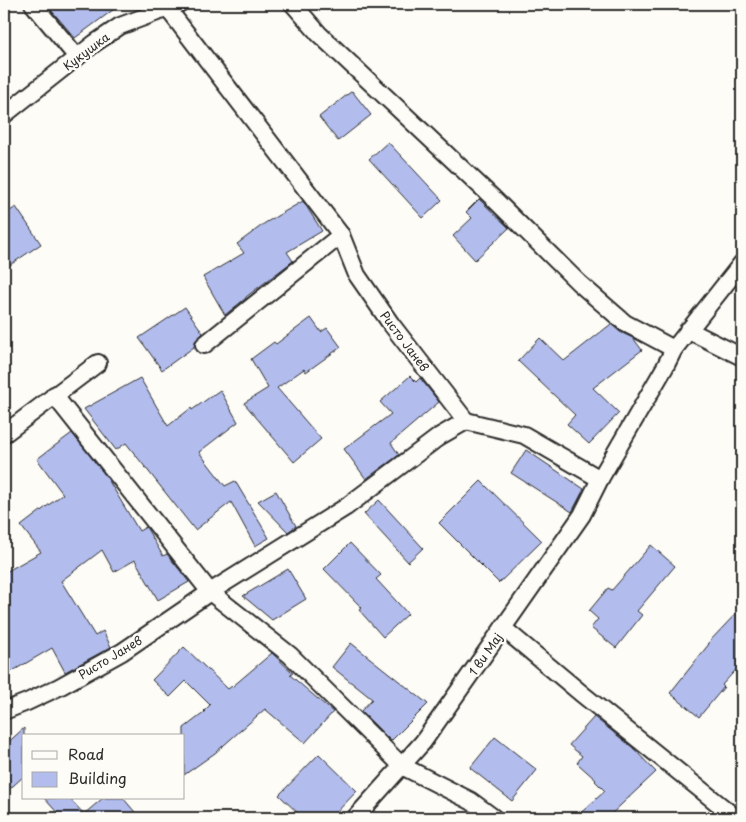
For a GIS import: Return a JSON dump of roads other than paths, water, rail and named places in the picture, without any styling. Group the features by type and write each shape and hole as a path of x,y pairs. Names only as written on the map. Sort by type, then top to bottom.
{"street":[{"path":"33,4 77,57"},
{"path":"293,4 319,34 493,198 579,283 625,323 674,348"},
{"name":"Кукушка","path":"4,115 95,43 120,26 173,6"},
{"name":"Ристо Јанев","path":"5,708 59,687 122,652 210,592 346,507 440,436 466,421 391,324 357,275 340,235 173,6"},
{"path":"204,345 340,235"},
{"name":"1 ви Мај","path":"355,818 423,742 504,628 582,515 600,479 666,367 674,348 742,263"},
{"path":"688,330 742,357"},
{"path":"4,434 98,363"},
{"path":"54,395 210,592 290,655 402,766 471,801 494,818"},
{"path":"466,421 524,434 600,479"},
{"path":"504,628 582,694 736,818"}]}
